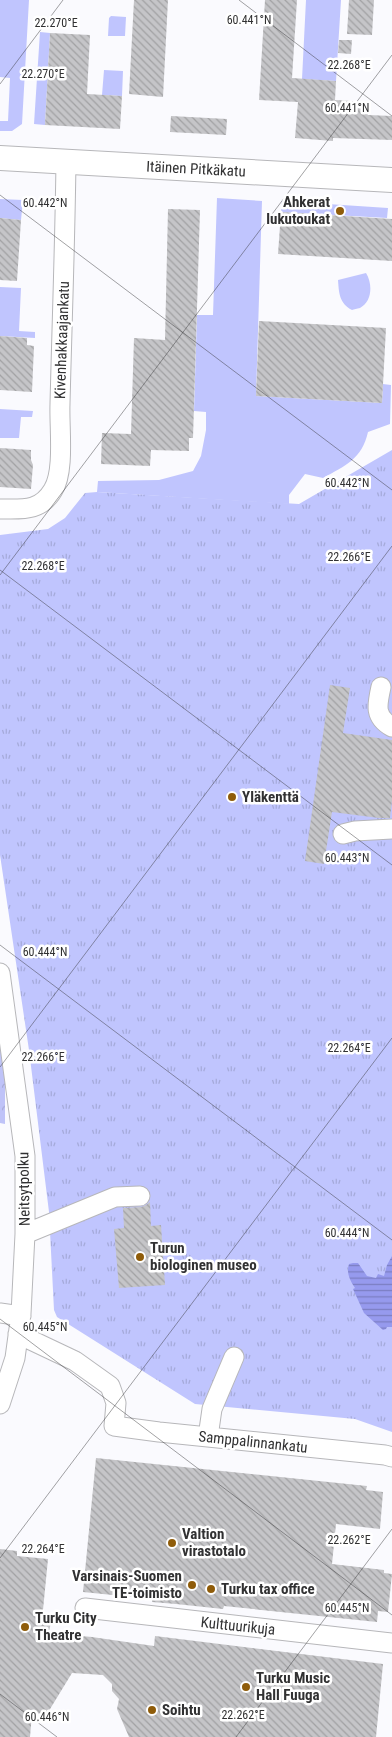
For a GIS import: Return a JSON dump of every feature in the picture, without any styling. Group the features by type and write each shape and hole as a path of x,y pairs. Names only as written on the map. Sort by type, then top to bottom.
{"main road":[{"name":"Itäinen Pitkäkatu","path":"0,158 392,180"}],"street":[{"name":"Kivenhakkaajankatu","path":"0,509 32,508 41,504 53,490 60,471 66,161"},
{"path":"381,687 378,713 384,722 392,727"},
{"path":"343,834 355,831 392,829"},
{"name":"Neitsytpolku","path":"0,973 25,1156 25,1234 20,1316 15,1358 0,1404"},
{"path":"25,1234 115,1197 140,1196"},
{"path":"0,1313 20,1316"},
{"name":"Samppalinnankatu","path":"18,1334 75,1361 110,1386 116,1403 114,1426 392,1457"},
{"path":"208,1437 212,1409 234,1356"},
{"name":"Kulttuurikuja","path":"85,1608 392,1643"}],"green space":[{"path":"0,0 29,0 22,124 12,131 0,131 0,121 8,121 10,78 0,77"},
{"path":"306,0 341,0 336,81 302,79"},
{"path":"111,16 126,17 125,36 108,36 109,18"},
{"path":"40,32 50,33 45,125 34,124"},
{"path":"104,70 123,71 122,96 102,95"},
{"path":"217,198 262,201 256,396 382,403 383,384 391,385 390,424 368,432 362,449 352,461 338,470 323,478 305,474 289,495 289,504 97,492 98,481 159,480 193,471 201,456 206,430 206,412 194,411 197,315 213,315"},
{"path":"0,199 23,200 21,220 0,218"},
{"path":"282,201 388,208 387,218 281,212"},
{"path":"366,273 370,282 369,297 364,305 352,310 342,301 338,280"},
{"path":"0,287 21,288 19,331 35,332 35,338 0,336"},
{"path":"0,409 33,411 32,417 21,417 19,438 0,438"},
{"path":"392,450 392,1432 355,1419 195,1404 57,1317 54,1310 49,1212 29,1050 0,855 0,535 48,529 65,518 85,493 97,492 299,504"},
{"path":"0,1039 5,1070 5,1124 0,1123"}],"shaded area":[{"path":"392,1256 392,1327 387,1327 383,1330 364,1313 353,1289 355,1288 349,1276 348,1267 349,1264 358,1263 367,1276 376,1278 378,1274 384,1276"}],"building":[{"path":"134,0 168,0 163,97 129,94"},
{"path":"265,0 297,0 292,78 336,81 335,100 368,102 368,115 392,116 392,140 333,138 333,141 295,138 298,102 259,100"},
{"path":"349,0 374,0 372,35 347,34"},
{"path":"50,33 90,35 87,94 122,96 120,129 45,125"},
{"path":"339,40 352,40 351,54 338,53"},
{"path":"171,116 227,119 226,135 170,132"},
{"path":"168,209 200,210 193,438 189,438 189,451 151,450 150,466 101,464 102,433 131,434 134,338 165,340"},
{"path":"281,212 392,219 392,261 278,254"},
{"path":"0,218 21,220 17,281 0,280"},
{"path":"259,321 386,328 382,403 256,396"},
{"path":"0,336 27,338 27,345 34,346 32,392 0,390"},
{"path":"0,448 31,450 33,465 31,489 0,487"},
{"path":"330,685 350,688 343,733 392,740 392,801 390,818 332,812 324,864 305,861"},
{"name":"Turun biologinen museo","path":"150,1202 151,1226 161,1225 165,1285 119,1288 114,1229 124,1228 123,1208 141,1207"},
{"name":"Valtion virastotalo","path":"96,1458 367,1486 366,1490 383,1492 380,1529 336,1524 332,1564 384,1570 384,1573 392,1574 388,1612 378,1611 377,1622 224,1606 223,1609 152,1602 152,1599 83,1592"},
{"name":"Turku Music Hall Fuuga","path":"0,1549 17,1551 17,1556 48,1559 42,1620 51,1621 49,1633 154,1646 155,1636 383,1664 376,1737 129,1737 117,1709 119,1699 112,1691 112,1684 103,1675 72,1673 47,1714 32,1713 30,1737 0,1737"}],"place":[{"name":"Ahkerat lukutoukat","path":"340,211"},
{"name":"Yläkenttä","path":"232,797"},
{"name":"Turun biologinen museo","path":"140,1257"},
{"name":"Valtion virastotalo","path":"172,1543"},
{"name":"Varsinais-Suomen TE-toimisto","path":"192,1585"},
{"name":"Turku tax office","path":"211,1589"},
{"name":"Turku City Theatre","path":"25,1627"},
{"name":"Turku Music Hall Fuuga","path":"246,1687"},
{"name":"Soihtu","path":"152,1710"}]}
